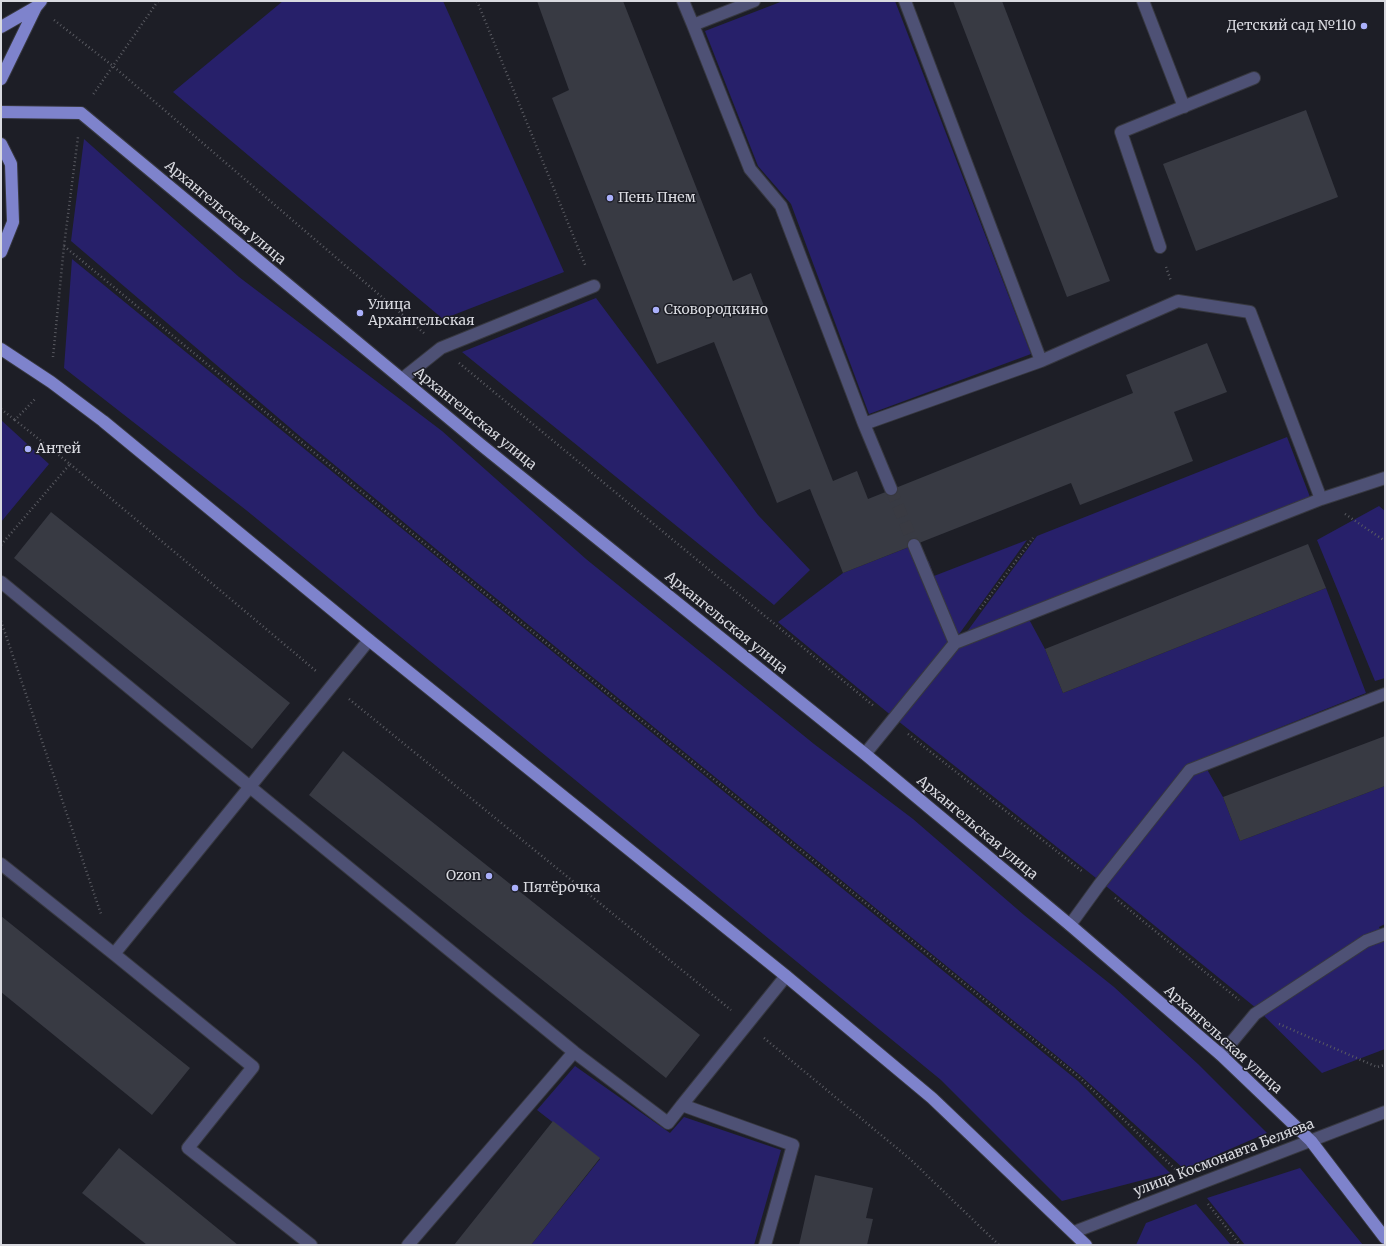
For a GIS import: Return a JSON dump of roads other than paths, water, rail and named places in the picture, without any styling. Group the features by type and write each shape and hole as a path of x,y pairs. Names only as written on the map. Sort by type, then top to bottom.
{"main road":[{"path":"1,27 39,4"},
{"path":"1,79 39,4"},
{"name":"Архангельская улица","path":"1,112 81,113 480,444 865,754 1070,925 1221,1055 1311,1141 1385,1238"},
{"path":"1,144 11,164 13,222 1,252"},
{"path":"1,349 51,382 104,421 369,640 786,976 932,1098 1086,1245"}],"street":[{"path":"683,1 750,169 781,206 864,424 891,489"},
{"path":"693,25 754,1"},
{"path":"906,1 1041,361"},
{"path":"1143,1 1184,106"},
{"path":"1160,248 1121,132 1254,78"},
{"path":"402,379 441,348 594,286"},
{"path":"864,424 1041,361 1178,301 1250,312 1321,499"},
{"path":"865,754 955,643 1321,499 1385,478"},
{"path":"914,545 955,643"},
{"path":"1,582 574,1052 668,1122 786,976"},
{"path":"114,954 369,640"},
{"path":"1070,925 1099,885 1190,770 1385,694"},
{"path":"1,864 114,954 252,1068 188,1148 311,1245"},
{"path":"1221,1055 1256,1014 1366,941 1385,934"},
{"path":"408,1245 574,1052"},
{"path":"682,1105 793,1145 765,1245"},
{"name":"улица Космонавта Беляева","path":"1074,1232 1385,1112"}],"tunnel":[{"path":"891,489 914,545"}],"place":[{"name":"Детский сад №110","path":"1364,26"},
{"name":"Пень Пнем","path":"610,198"},
{"name":"Сковородкино","path":"656,310"},
{"name":"Улица Архангельская","path":"360,313"},
{"name":"Антей","path":"28,449"},
{"name":"Ozon","path":"489,876"},
{"name":"Пятёрочка","path":"515,888"}]}
